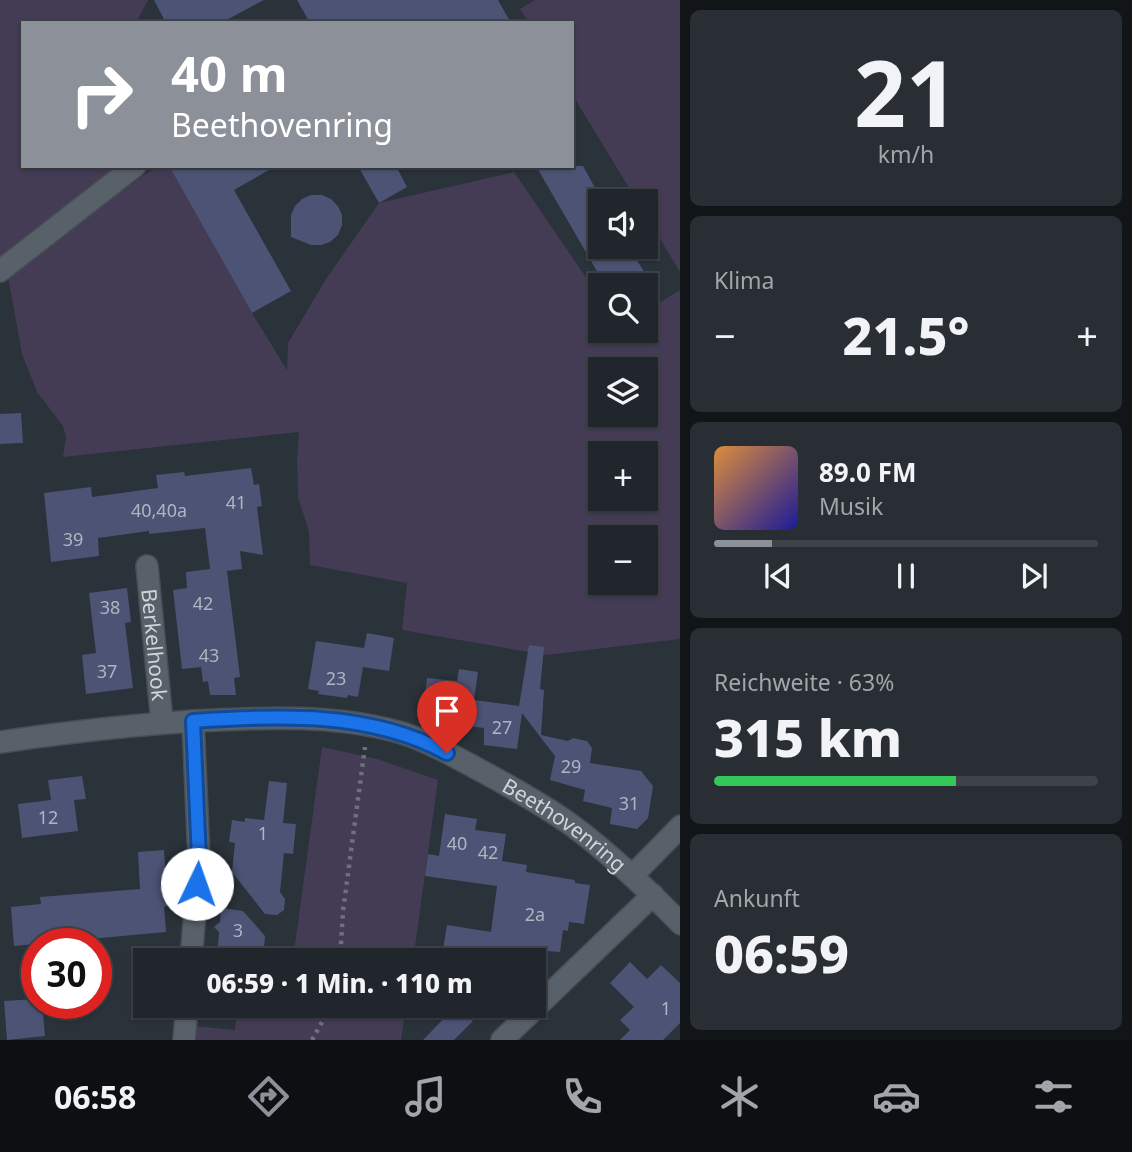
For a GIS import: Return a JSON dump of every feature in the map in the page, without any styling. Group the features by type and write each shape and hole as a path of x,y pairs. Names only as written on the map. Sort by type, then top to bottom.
{"street":[{"path":"0,271 132,168"},
{"name":"Berkelhook","path":"147,566 162,723"},
{"name":"Beethovenring","path":"0,742 103,727 193,721 324,719 368,725 427,742 508,785 570,824 632,876 680,923"},
{"path":"192,948 199,859 193,721"},
{"name":"Beethovenring","path":"632,876 680,827"},
{"path":"502,1040 653,895"},
{"path":"184,1040 186,1018"}],"path":[{"path":"341,948 343,911 368,725"},
{"path":"312,1040 324,1018"}],"shaded area":[{"path":"0,0 148,0 137,21 21,21 21,168 124,168 0,263"},
{"path":"535,0 680,0 680,272 658,235 658,189 630,189 574,97 574,21 528,21 520,9"},
{"path":"154,168 170,168 287,370 288,343 326,279 379,203 514,172 588,280 588,343 658,343 658,304 680,290 680,639 546,655 402,630 407,583 310,565 309,532 298,497 299,432 63,457 66,437 63,426 37,392 22,354 7,272"},
{"path":"322,747 377,759 438,780 415,948 295,948"},
{"path":"236,1018 404,1018 401,1040 192,1040 194,1026 235,1030"}],"building":[{"path":"154,0 264,0 225,21 165,21"},
{"path":"297,0 498,0 510,21 309,21"},
{"path":"583,166 596,189 588,189 588,256 537,168"},
{"path":"170,168 272,168 234,190 291,291 252,313"},
{"path":"359,168 397,168 407,187 379,203"},
{"path":"311,195 322,195 331,199 342,215 338,235 321,245 311,245 291,237 291,215 295,206"},
{"path":"590,259 636,259 645,273 598,273"},
{"path":"21,413 23,443 0,444 0,414"},
{"path":"251,468 254,485 259,484 262,506 257,507 263,555 240,551 242,569 227,571 240,677 234,678 236,695 210,695 208,681 203,682 201,667 182,669 173,590 187,588 186,572 210,569 205,528 149,534 149,531 98,538 99,556 51,562 44,493 91,487 92,497 158,488 156,475 184,472 185,476"},
{"path":"127,588 131,622 125,623 133,688 86,694 82,655 96,653 89,593"},
{"path":"367,633 394,638 389,671 363,667 358,697 318,694 319,691 308,689 316,641 364,648"},
{"path":"529,645 544,647 540,689 544,690 541,735 568,741 573,738 587,741 592,748 590,763 641,771 653,786 648,818 637,829 610,824 612,808 583,801 585,790 550,780 555,756 522,713 517,749 484,745 484,728 422,720 427,678 457,681 459,669 478,672 474,700 519,706"},
{"path":"82,776 86,799 74,800 78,831 22,838 18,804 51,800 48,780"},
{"path":"269,781 287,783 283,823 296,824 293,854 284,853 280,892 285,899 284,910 277,915 265,914 232,872 235,843 229,842 232,820 264,820"},
{"path":"445,814 477,819 475,830 506,834 502,861 527,865 526,872 590,885 584,924 569,922 568,931 563,930 560,952 546,951 546,948 443,948 447,925 491,932 497,886 425,876 428,854 439,856"},
{"path":"164,850 168,906 164,907 166,932 112,937 112,928 21,928 21,945 14,946 11,907 41,904 40,897 140,889 138,852"},
{"path":"221,908 243,911 265,936 264,948 220,948 219,932 214,927 220,922"},
{"path":"630,962 647,979 661,965 680,983 680,1023 663,1040 620,1040 630,1030 620,1020 634,1007 610,983"},
{"path":"21,1000 21,1019 43,1019 45,1036 7,1040 4,1001"},
{"path":"444,1018 470,1018 473,1021 454,1040 423,1040"}],"route":[{"path":"197,884 199,859 193,721 324,719 401,733 427,742 447,753"}]}
